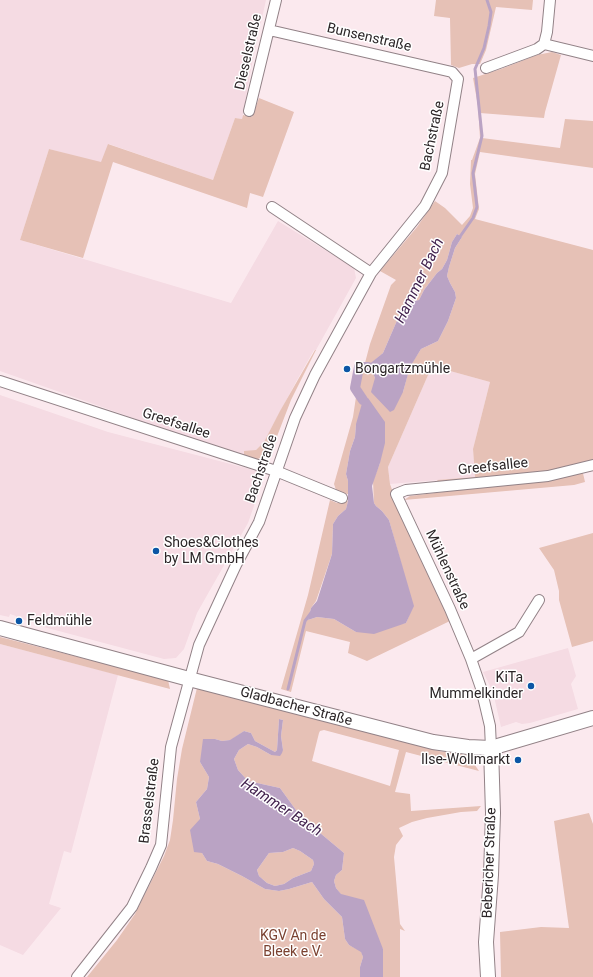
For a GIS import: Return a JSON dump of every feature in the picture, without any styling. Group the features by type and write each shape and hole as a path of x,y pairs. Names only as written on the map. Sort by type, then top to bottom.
{"main road":[{"name":"Gladbacher Straße","path":"0,628 415,738 468,747 491,748 593,718"},
{"name":"Bebericher Straße","path":"488,977 486,942 491,875 491,748"}],"street":[{"name":"Dieselstraße","path":"249,111 276,0"},
{"path":"486,68 538,49 544,44 547,32 550,0"},
{"name":"Bunsenstraße","path":"269,30 452,72 458,80"},
{"path":"544,44 593,56"},
{"name":"Bachstraße","path":"189,679 199,645 236,565 259,522 295,418 315,375 371,273 424,206 442,173 458,80"},
{"path":"272,207 371,273"},
{"name":"Greefsallee","path":"0,381 276,472 342,498"},
{"name":"Greefsallee","path":"396,494 406,490 548,476 593,465"},
{"name":"Mühlenstraße","path":"396,494 450,608 471,659 481,688 490,726 491,748"},
{"path":"471,659 520,632 539,600"},
{"name":"Brasselstraße","path":"77,977 132,907 161,845 170,747 189,679"}],"shaded area":[{"path":"0,0 266,0 242,119 235,118 213,180 109,144 102,163 49,149 20,240 231,303 278,221 354,268 356,278 316,350 314,350 297,380 264,442 256,450 244,457 0,371"},
{"path":"432,366 490,382 473,449 475,477 390,484 388,467"},
{"path":"0,395 108,432 265,474 248,523 197,613 184,649 176,658 164,659 40,626 35,623 16,618 16,616 10,614 9,617 0,615"},
{"path":"0,644 118,675 71,853 64,851 49,904 61,908 23,955 0,945"},
{"name":"KiTa Mummelkinder","path":"568,648 576,676 571,684 578,709 530,723 522,724 516,722 501,727 493,692 483,672"}],"green space":[{"path":"436,0 533,0 532,10 496,7 486,50 480,64 472,64 459,68 451,65 450,18 434,16"},
{"path":"552,52 561,55 544,118 480,113 482,138 560,148 565,119 593,121 593,168 480,152 475,174 479,209 475,219 593,250 593,462 539,474 440,484 437,480 475,477 473,449 490,382 432,366 388,467 390,484 396,501 452,620 367,661 348,653 350,642 306,631 291,692 281,689 308,595 330,500 337,503 348,501 346,509 338,516 333,524 332,554 316,601 311,608 308,620 317,617 334,619 356,632 406,623 413,606 389,520 374,503 373,481 380,463 356,424 355,437 350,451 346,474 348,481 348,494 337,493 334,484 353,417 356,397 370,344 391,285 396,280 380,271 417,227 435,201 445,208 462,225 470,216 473,208 470,184 471,160 480,138 478,106 473,78 537,55","holes":["457,234 462,237 455,248 447,276 455,292 456,298 448,321 438,341 421,349 410,366 403,392 375,378 371,367 368,366 383,353 402,309 410,302 419,300 424,290 442,269 447,260 452,242"]},
{"path":"259,98 294,112 263,197 250,193 247,208 113,162 83,258 20,240 49,149 101,162 108,144 213,180 235,118 242,119 243,115 252,117"},
{"path":"315,350 291,400 271,452 256,460 244,457 244,451 256,450 264,442"},
{"path":"582,469 585,482 574,485 404,500 410,496 549,479"},
{"path":"593,533 593,641 572,647 559,600 559,591 554,570 539,548"},
{"path":"0,637 168,680 170,689 0,644"},
{"name":"KGV An de Bleek e.V.","path":"197,688 438,751 468,755 479,771 406,752 395,792 410,794 411,811 481,806 477,811 461,812 427,818 412,822 399,828 403,836 396,845 394,857 400,924 405,931 400,929 400,977 383,977 383,949 336,888 334,881 336,875 342,870 344,853 301,817 280,788 248,781 238,770 234,759 239,750 248,744 271,755 283,750 281,736 283,720 279,719 277,750 275,752 255,741 251,733 244,731 231,740 222,741 215,739 200,762 209,777 207,789 196,802 200,819 202,853 207,861 218,864 265,889 279,891 312,882 324,899 342,917 345,939 349,945 361,951 363,957 360,967 360,977 87,977 117,940 135,914 164,856 170,840 182,749","holes":["324,730 399,750 390,786 312,761 319,733 320,731"]},
{"path":"589,813 593,824 593,977 501,977 500,932 541,927 569,928 554,821"},
{"path":"293,848 313,860 314,864 311,871 293,878 284,884 275,886 267,883 259,876 257,870 269,853 283,852"}],"water":[{"path":"457,234 462,237 455,248 447,276 455,292 456,298 448,321 438,341 421,349 410,367 403,392 394,410 390,412 371,392 375,378 371,368 368,368 367,366 383,353 402,309 410,302 419,300 424,290 442,269 447,260 452,242"},
{"path":"368,398 385,422 385,443 372,486 374,503 389,520 414,606 406,623 374,634 356,632 334,619 317,617 308,620 311,608 317,601 332,554 333,524 338,516 346,509 348,501 348,481 346,474 350,451 355,437 356,424 363,400"},
{"path":"279,719 283,720 281,736 283,750 280,756 271,755 248,744 239,750 234,759 238,770 248,781 280,788 301,817 344,853 342,870 336,875 334,881 336,888 341,894 364,900 383,949 383,977 360,977 360,967 363,957 361,952 349,945 345,939 342,917 324,899 312,882 279,891 265,889 218,864 207,861 202,853 194,852 190,830 200,819 196,802 207,789 209,777 200,762 203,739 215,739 222,741 230,740 244,731 251,733 255,741 275,752 277,750","holes":["293,848 313,860 314,864 311,871 293,878 284,884 275,886 267,883 259,876 257,870 269,853 283,852"]}],"waterway":[{"name":"Hammer Bach","path":"459,238 473,218 477,207 473,173 482,136 475,69 484,48 489,26 491,12 487,0"},
{"name":"Hammer Bach","path":"363,400 355,388 359,367 368,367"},
{"name":"Hammer Bach","path":"288,689 305,621 314,611"}],"place":[{"name":"Bongartzmühle","path":"347,369"},
{"name":"Shoes&Clothes by LM GmbH","path":"156,551"},
{"name":"Feldmühle","path":"19,621"},
{"name":"KiTa Mummelkinder","path":"531,686"},
{"name":"Ilse-Wollmarkt","path":"518,760"}]}
